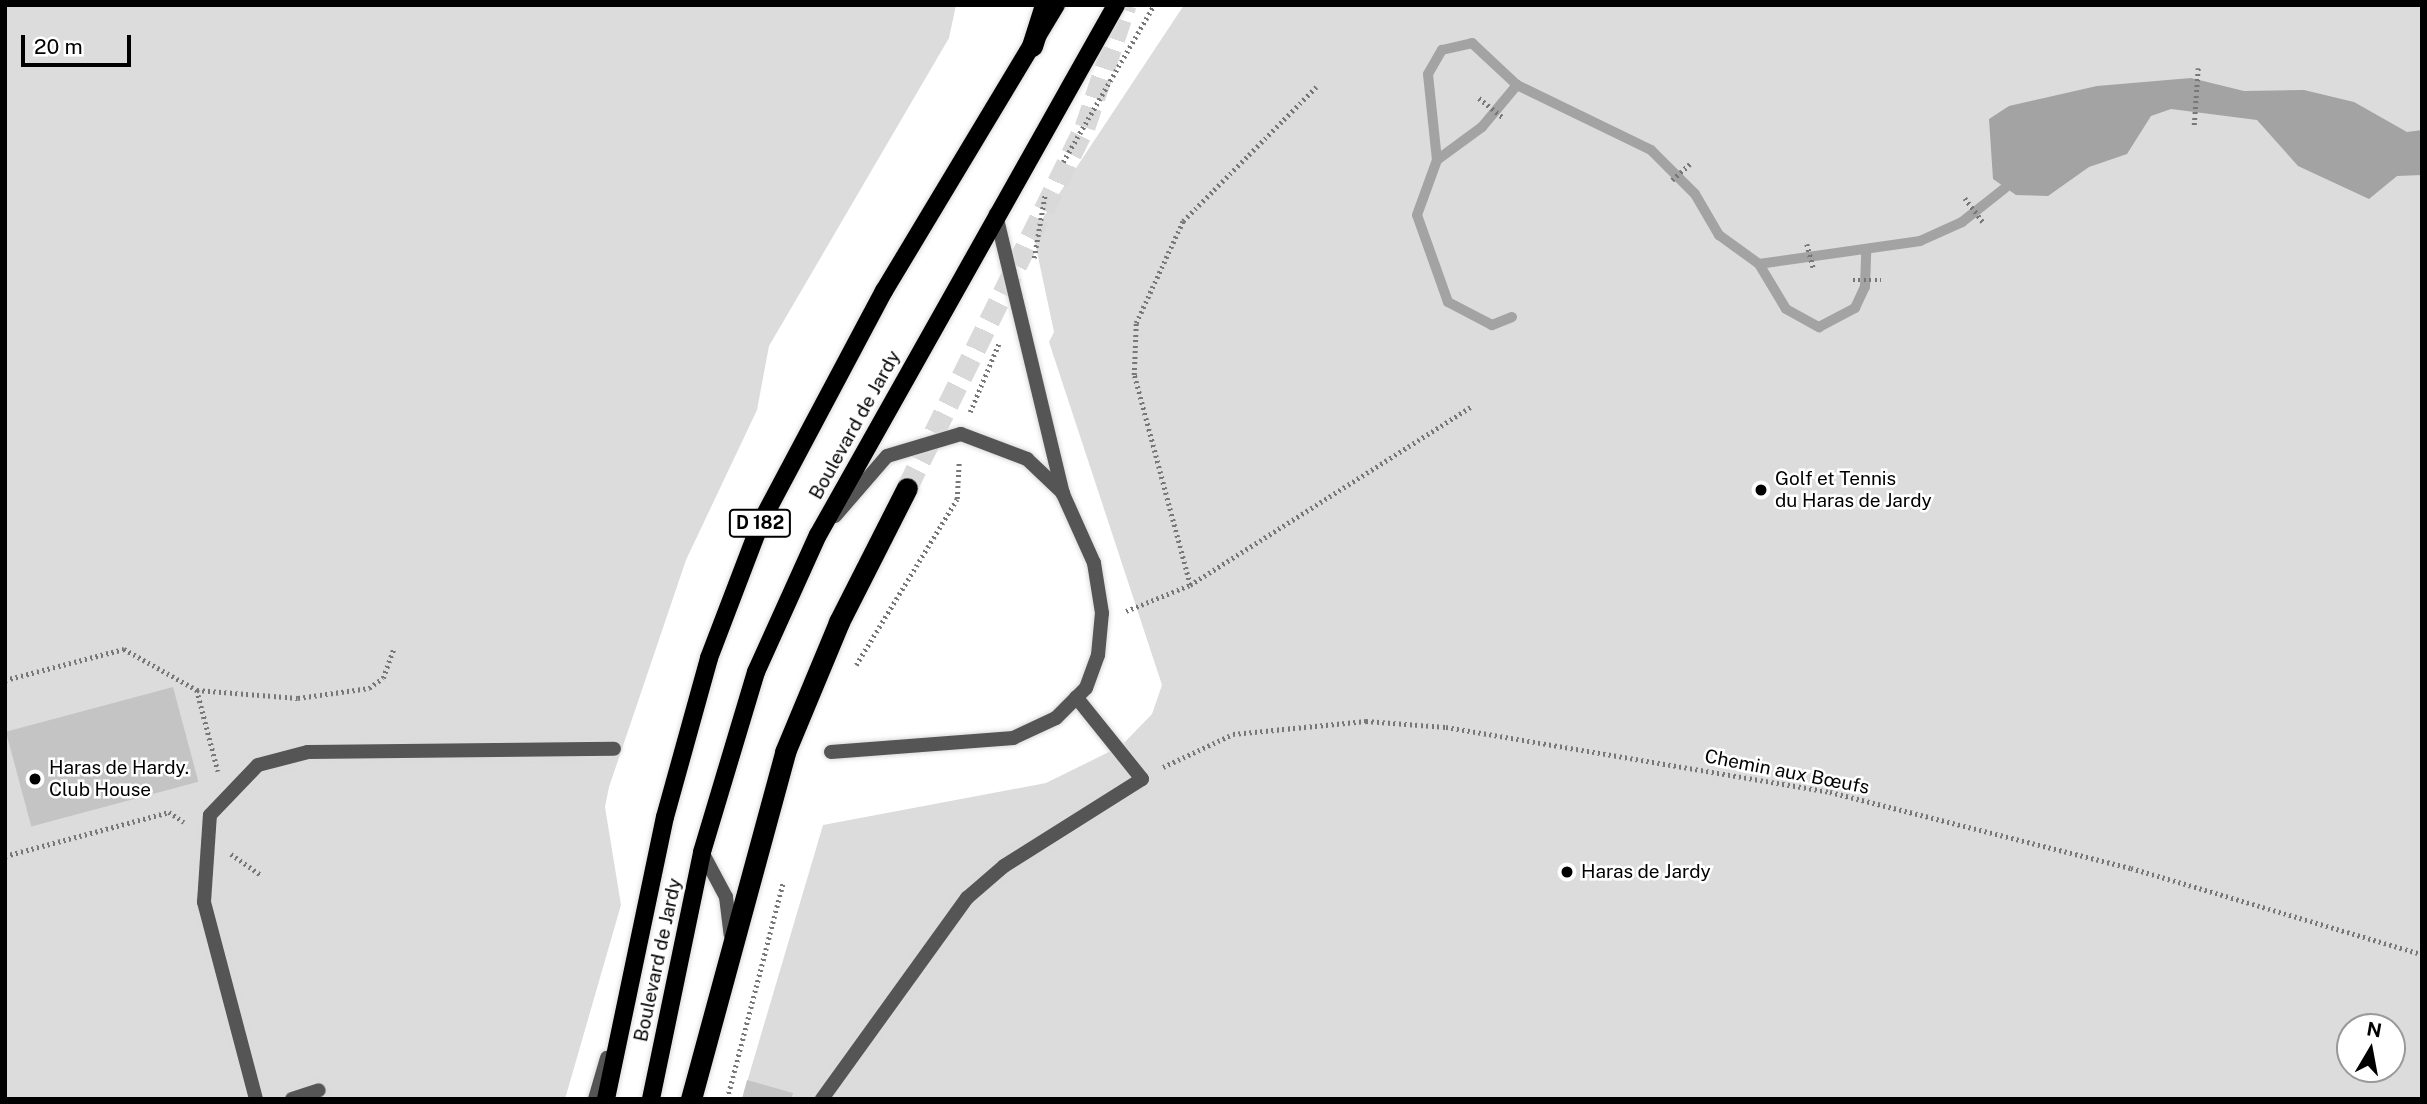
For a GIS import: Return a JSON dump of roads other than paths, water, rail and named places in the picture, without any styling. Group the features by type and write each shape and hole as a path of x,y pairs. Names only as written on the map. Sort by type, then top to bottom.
{"highway":[{"path":"1032,47 1045,5"},
{"path":"691,1099 731,947 805,699 906,488"}],"main road":[{"name":"Boulevard de Jardy","path":"606,1099 665,817 709,658 761,522 858,337 1056,5"},
{"name":"Boulevard de Jardy","path":"650,1099 702,852 755,672 818,535 996,214 1116,5"}],"lane":[{"path":"831,752 1013,738 1056,718 1076,697 1098,655 1102,613 1094,562 1063,494 996,214"},
{"path":"818,535 887,456 921,440 961,434 1027,459 1063,494"},
{"path":"822,1099 967,898 1004,866 1142,779 1076,697"},
{"path":"256,1099 204,902 209,815 258,765 308,752 614,749"},
{"path":"702,852 726,897 731,947"},
{"path":"595,1099 630,983"},
{"path":"292,1099 319,1090"}],"waterway":[{"path":"1512,317 1492,325 1448,302 1417,215 1437,160 1428,74 1442,50 1472,43 1517,85 1651,150 1695,194 1719,235 1759,264 1920,241 1962,222 2005,188"},
{"path":"1437,160 1482,127 1517,85"},
{"path":"1759,264 1786,309 1819,327 1855,308 1865,287 1866,249"}],"tunnel":[{"path":"907,488 1085,127 1126,5"}],"place":[{"name":"Golf et Tennis du Haras de Jardy","path":"1761,490"},
{"name":"Haras de Hardy. Club House","path":"35,779"},
{"name":"Haras de Jardy","path":"1567,872"}]}
